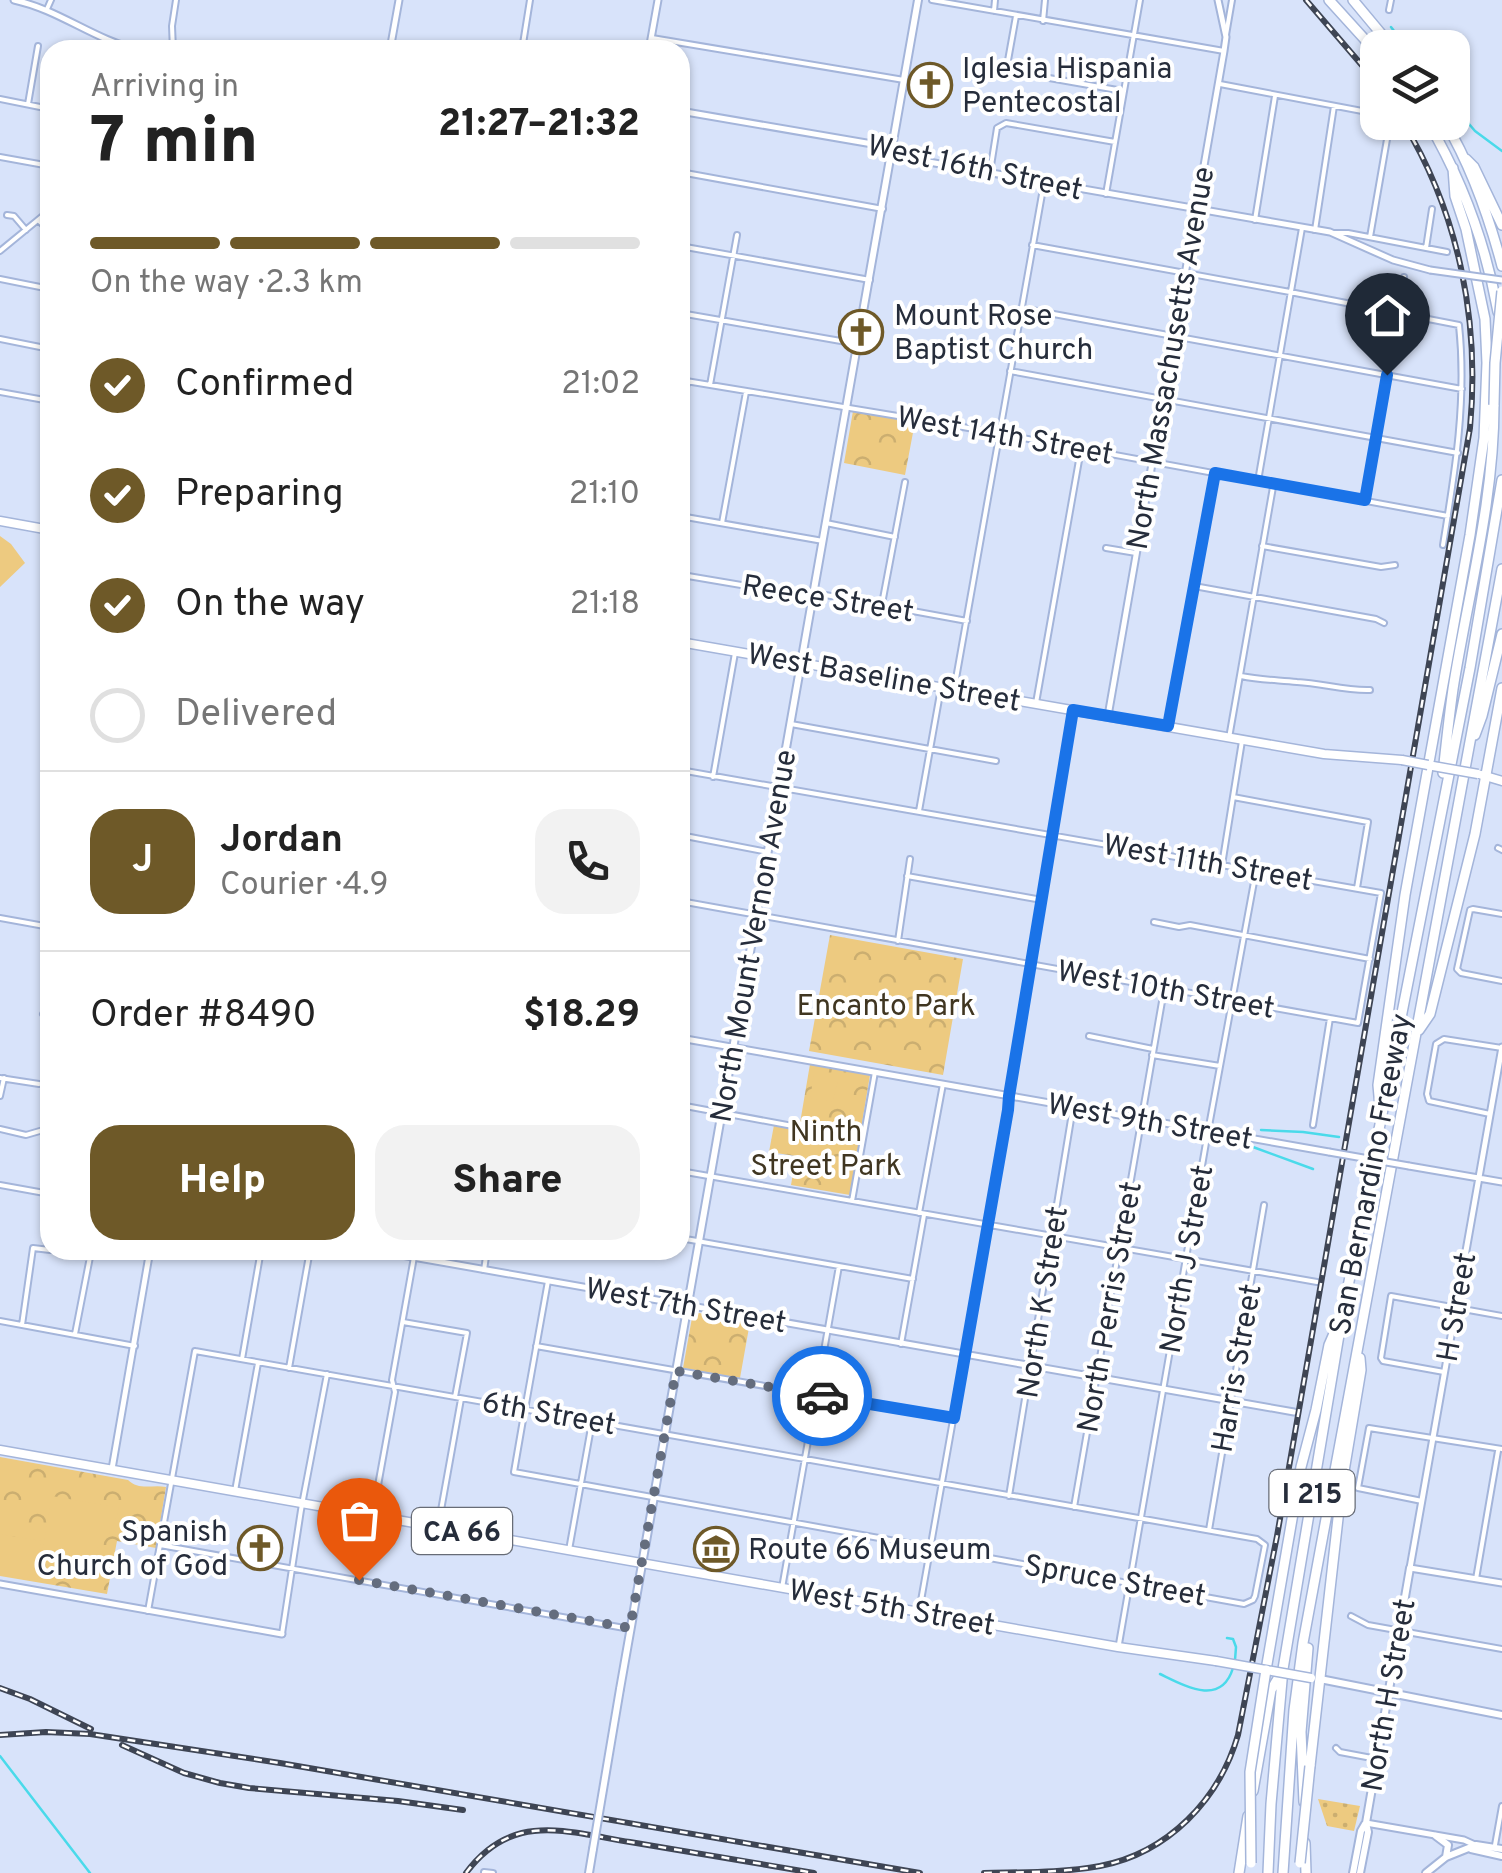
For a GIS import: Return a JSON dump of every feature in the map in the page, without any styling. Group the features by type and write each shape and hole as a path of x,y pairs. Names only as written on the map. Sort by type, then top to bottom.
{"highway":[{"path":"1329,0 1360,34"},
{"path":"1353,0 1379,30"},
{"path":"1437,140 1474,222 1494,288 1502,335"},
{"path":"1455,140 1484,208 1502,266"},
{"path":"1464,157 1474,167 1502,226"},
{"path":"1381,1120 1378,1085 1403,911 1484,438 1486,341 1474,264 1455,196 1452,168"},
{"path":"1434,849 1453,688 1486,512 1502,291"},
{"path":"1470,536 1494,442"},
{"name":"San Bernardino Freeway","path":"1268,1873 1284,1669 1342,1317 1470,668 1502,480"},
{"name":"San Bernardino Freeway","path":"1283,1873 1294,1710 1317,1566 1502,568"},
{"path":"1468,751 1482,716 1502,634"},
{"path":"1417,1032 1430,1014 1442,968 1475,834 1481,775 1502,688"},
{"path":"1251,1868 1250,1772 1277,1600 1328,1344 1342,1317"},
{"path":"1302,1873 1316,1678 1361,1370 1359,1340"},
{"path":"1302,1873 1302,1716 1317,1566"},
{"path":"1239,1873 1271,1690 1284,1669"}],"main road":[{"name":"North Mount Vernon Avenue","path":"589,1873 918,0"},
{"path":"0,521 40,528"},
{"name":"West Baseline Street","path":"690,644 1324,754 1402,760 1502,781"},
{"name":"West 5th Street","path":"0,1450 1118,1647 1316,1678 1502,1715"},
{"name":"North H Street","path":"1356,1873 1368,1832 1366,1823 1410,1568"},
{"path":"1436,1836 1448,1845 1446,1856"},
{"path":"1426,1873 1446,1856 1473,1847 1498,1852"}],"street":[{"path":"14,0 47,9 108,40"},
{"path":"47,9 51,0"},
{"path":"173,40 176,0"},
{"path":"392,40 399,0"},
{"path":"524,40 530,0"},
{"path":"658,0 651,38 663,40"},
{"path":"932,0 1224,51"},
{"path":"994,11 996,0"},
{"path":"1043,21 1046,0"},
{"path":"1106,194 1140,0"},
{"path":"1218,0 1226,38"},
{"name":"North Massachusetts Avenue","path":"1108,716 1232,0"},
{"path":"1389,10 1391,0"},
{"path":"1016,16 1008,66 1014,72 1124,91"},
{"path":"690,44 904,80"},
{"path":"28,104 38,46"},
{"path":"1218,84 1360,111"},
{"path":"1255,220 1276,95"},
{"path":"0,100 40,106"},
{"path":"1315,230 1334,106"},
{"name":"West 16th Street","path":"690,112 884,146 900,157 1447,252"},
{"path":"990,173 997,128 1006,123 1115,142"},
{"path":"1370,237 1387,140"},
{"path":"0,157 40,164"},
{"path":"690,174 882,209"},
{"path":"954,690 1044,183"},
{"path":"1426,248 1432,209"},
{"path":"8,215 14,216 26,230"},
{"path":"0,251 38,220"},
{"path":"1258,481 1302,228"},
{"name":"West 16th Street","path":"1330,232 1392,260 1430,270 1502,280"},
{"path":"710,385 737,235"},
{"path":"1032,246 1458,326 1462,389 1458,453 1443,545"},
{"path":"690,248 870,280"},
{"path":"1365,500 1404,277"},
{"path":"0,279 40,287"},
{"path":"1022,308 1462,389"},
{"path":"690,315 858,344"},
{"path":"0,339 40,347"},
{"path":"1010,371 1458,453"},
{"name":"West 14th Street","path":"690,382 1448,516"},
{"path":"0,392 40,400"},
{"path":"722,523 746,392"},
{"path":"1036,704 1081,449"},
{"path":"1168,726 1215,473"},
{"path":"882,604 905,482"},
{"path":"1228,738 1273,484"},
{"path":"690,518 823,541"},
{"path":"826,524 894,536"},
{"path":"1262,546 1381,567 1395,565"},
{"path":"1106,548 1136,553"},
{"name":"Reece Street","path":"690,576 882,604 967,621"},
{"path":"1194,586 1376,618 1384,623"},
{"path":"713,776 736,652"},
{"path":"1239,676 1370,690"},
{"path":"919,811 941,688"},
{"path":"919,1612 1008,1110 1073,710"},
{"path":"791,724 996,761"},
{"path":"1222,865 1242,740"},
{"name":"West 11th Street","path":"690,772 1381,893 1370,959"},
{"path":"1233,797 1368,822 1356,888"},
{"path":"690,837 768,852"},
{"path":"898,941 910,860"},
{"name":"North J Street","path":"1118,1647 1256,871"},
{"path":"907,876 1042,900"},
{"name":"West 10th Street","path":"690,903 1358,1023 1370,959"},
{"path":"1502,914 1473,909 1468,914 1457,969 1460,973 1502,981"},
{"path":"0,918 40,925"},
{"path":"1154,922 1370,959"},
{"name":"North Perris Street","path":"1074,1507 1164,988"},
{"path":"1312,1125 1330,1018"},
{"path":"1089,1036 1220,1066"},
{"path":"1490,1114 1429,1101 1436,1044 1444,1039 1502,1048"},
{"name":"West 9th Street","path":"690,1040 1502,1182"},
{"name":"H Street","path":"1410,1568 1502,1048"},
{"path":"852,1201 875,1072"},
{"path":"0,1096 2,1078 39,1084"},
{"path":"901,1344 942,1084"},
{"path":"690,1107 798,1127"},
{"name":"North K Street","path":"1009,1496 1072,1107"},
{"path":"0,1129 26,1135 40,1131"},
{"path":"690,1173 1316,1282"},
{"path":"0,1185 40,1192"},
{"name":"Harris Street","path":"1209,1530 1264,1205"},
{"path":"690,1240 913,1279"},
{"path":"22,1326 33,1248 40,1249"},
{"path":"75,1335 89,1260"},
{"path":"112,1470 148,1260"},
{"path":"242,1360 259,1260"},
{"path":"289,1368 308,1260"},
{"path":"373,1516 413,1260"},
{"name":"West 7th Street","path":"430,1260 1294,1412"},
{"path":"484,1270 486,1260"},
{"path":"782,1588 839,1266"},
{"path":"525,1409 548,1281"},
{"path":"1445,1372 1380,1358 1391,1296 1502,1316"},
{"path":"0,1321 135,1346"},
{"path":"403,1322 467,1333 438,1527"},
{"path":"536,1346 954,1418"},
{"name":"6th Street","path":"172,1480 195,1351 1257,1539 1265,1545 1255,1596 1244,1604"},
{"path":"235,1491 258,1362"},
{"path":"0,1584 282,1634 327,1374"},
{"name":"Spruce Street","path":"525,1409 514,1472 1244,1604"},
{"path":"569,1550 592,1421"},
{"path":"1422,1501 1358,1488 1370,1428 1500,1449 1476,1579"},
{"path":"148,1611 172,1480"},
{"path":"160,1545 630,1628"},
{"path":"1410,1568 1502,1584"},
{"path":"1351,1616 1368,1624 1502,1648"},
{"path":"1336,1748 1377,1759"},
{"path":"1498,1852 1502,1806"},
{"path":"1366,1823 1464,1840 1473,1847"},
{"path":"484,1872 492,1873"}],"green space":[{"path":"853,411 915,422 905,475 844,463"},
{"path":"0,536 25,563 0,587"},
{"name":"Encanto Park","path":"830,935 963,959 943,1075 809,1051"},
{"name":"Ninth Street Park","path":"810,1064 870,1075 850,1195 791,1185 796,1156 769,1152 774,1125 799,1129"},
{"path":"814,1075 838,1079 833,1102 810,1098"},
{"path":"693,1312 750,1322 740,1378 683,1368"},
{"path":"0,1457 128,1480 141,1486 166,1487 156,1548 117,1541 107,1594 0,1576"},
{"path":"52,1496 119,1508 108,1534 91,1553 68,1563 40,1563"},
{"path":"0,1534 41,1541 34,1580 0,1574"},
{"path":"1318,1799 1360,1806 1354,1831 1327,1826"}],"waterway":[{"path":"1470,125 1502,151"},
{"path":"1261,1130 1339,1137"},
{"path":"1253,1147 1313,1169"},
{"path":"1227,1638 1233,1639 1236,1647 1235,1660"},
{"path":"1160,1674 1191,1688 1211,1690 1220,1687 1233,1668"},
{"path":"0,1756 90,1873"}],"railway":[{"path":"1306,0 1360,63"},
{"path":"984,1873 1100,1866 1148,1849 1169,1836 1204,1802 1238,1735 1277,1536 1470,428 1472,348 1461,269 1439,194 1413,140"},
{"path":"0,1688 91,1729"},
{"path":"0,1735 90,1734 920,1873"},
{"path":"122,1745 184,1773 220,1783 463,1810"},
{"path":"466,1873 497,1843 522,1833 548,1830 814,1873"}],"way so far":[{"path":"359,1580 630,1628 676,1371 822,1396"}],"place":[{"name":"Iglesia Hispania Pentecostal","path":"930,85"},
{"name":"Mount Rose Baptist Church","path":"861,332"},
{"name":"Spanish Church of God","path":"260,1548"},
{"name":"Route 66 Museum","path":"716,1549"}],"route":[{"path":"822,1396 954,1418 1073,710 1168,726 1215,473 1365,500 1387,375"}]}
